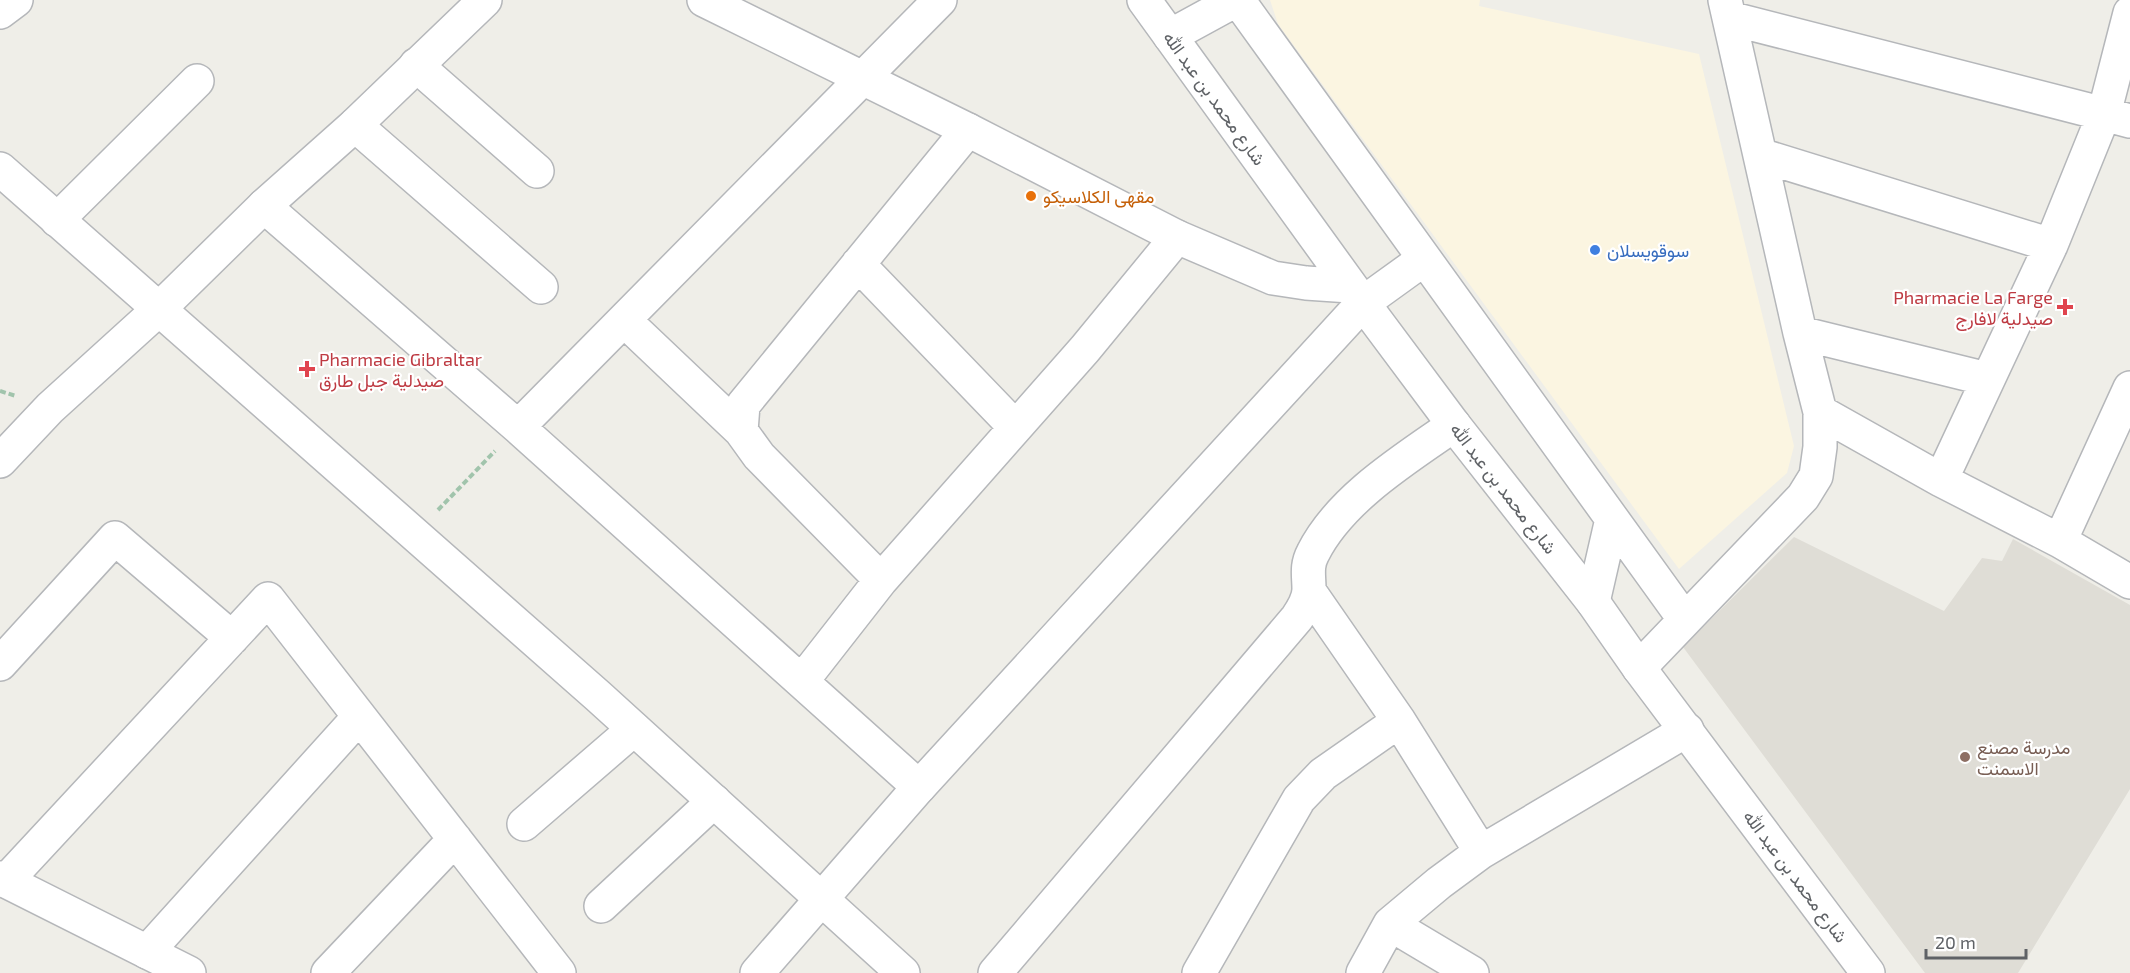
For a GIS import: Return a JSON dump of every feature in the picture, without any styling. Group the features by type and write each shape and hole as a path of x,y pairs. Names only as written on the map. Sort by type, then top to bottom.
{"street":[{"path":"0,12 16,0"},
{"path":"0,461 50,408 158,310 264,206 355,125 485,0"},
{"path":"704,0 968,130 1177,237 1273,278 1356,294"},
{"path":"518,428 940,0"},
{"name":"شارع محمد بن عبد الله","path":"1144,0 1356,294 1454,425 1593,602 1639,668 1868,973"},
{"path":"1170,36 1237,0 1685,620"},
{"path":"1639,668 1803,497 1816,476 1820,447 1820,412 1727,9 2117,118"},
{"path":"1941,480 2051,245 2117,118 2130,13"},
{"path":"416,65 537,171"},
{"path":"57,220 197,81"},
{"path":"355,125 541,287"},
{"path":"741,431 743,405 968,130"},
{"path":"1760,155 2051,245"},
{"path":"1,171 415,534 903,973"},
{"path":"264,206 518,428 919,787"},
{"path":"802,681 881,580 1085,349 1177,237"},
{"path":"757,973 1356,294 1424,259"},
{"path":"858,264 1015,427"},
{"path":"624,320 741,431 759,456 881,580"},
{"path":"1800,333 1988,379"},
{"path":"2060,542 2130,388"},
{"path":"1820,412 2130,582"},
{"path":"995,973 1297,618 1305,606 1309,591 1307,570 1313,553 1336,520 1378,478 1454,425"},
{"path":"1593,602 1612,519"},
{"path":"0,664 115,538 232,638"},
{"path":"1309,591 1399,721 1481,852"},
{"path":"189,973 3,880 268,599 559,973"},
{"path":"147,952 359,717"},
{"path":"1199,973 1299,799 1323,774 1399,721"},
{"path":"524,824 634,729"},
{"path":"1363,973 1390,924 1439,883 1481,852 1687,730"},
{"path":"601,906 714,801"},
{"path":"328,973 455,839"},
{"path":"1390,924 1472,973"}],"path":[{"path":"415,534 518,428"}],"shaded area":[{"name":"سوقويسلان","path":"1270,0 1480,0 1479,6 1699,54 1794,446 1787,473 1679,569 1278,24"},
{"path":"1794,537 1944,611 1982,558 2002,561 2013,539 2130,605 2130,789 2018,973 1925,973 1683,647"}],"place":[{"name":"مقهى الكلاسيكو","path":"1031,196"},
{"name":"سوقويسلان","path":"1595,250"},
{"name":"Pharmacie La Farge صيدلية لافارج","path":"2065,307"},
{"name":"Pharmacie Gibraltar صيدلية جبل طارق","path":"307,369"},
{"name":"مدرسة مصنع الاسمنت","path":"1965,757"}]}
